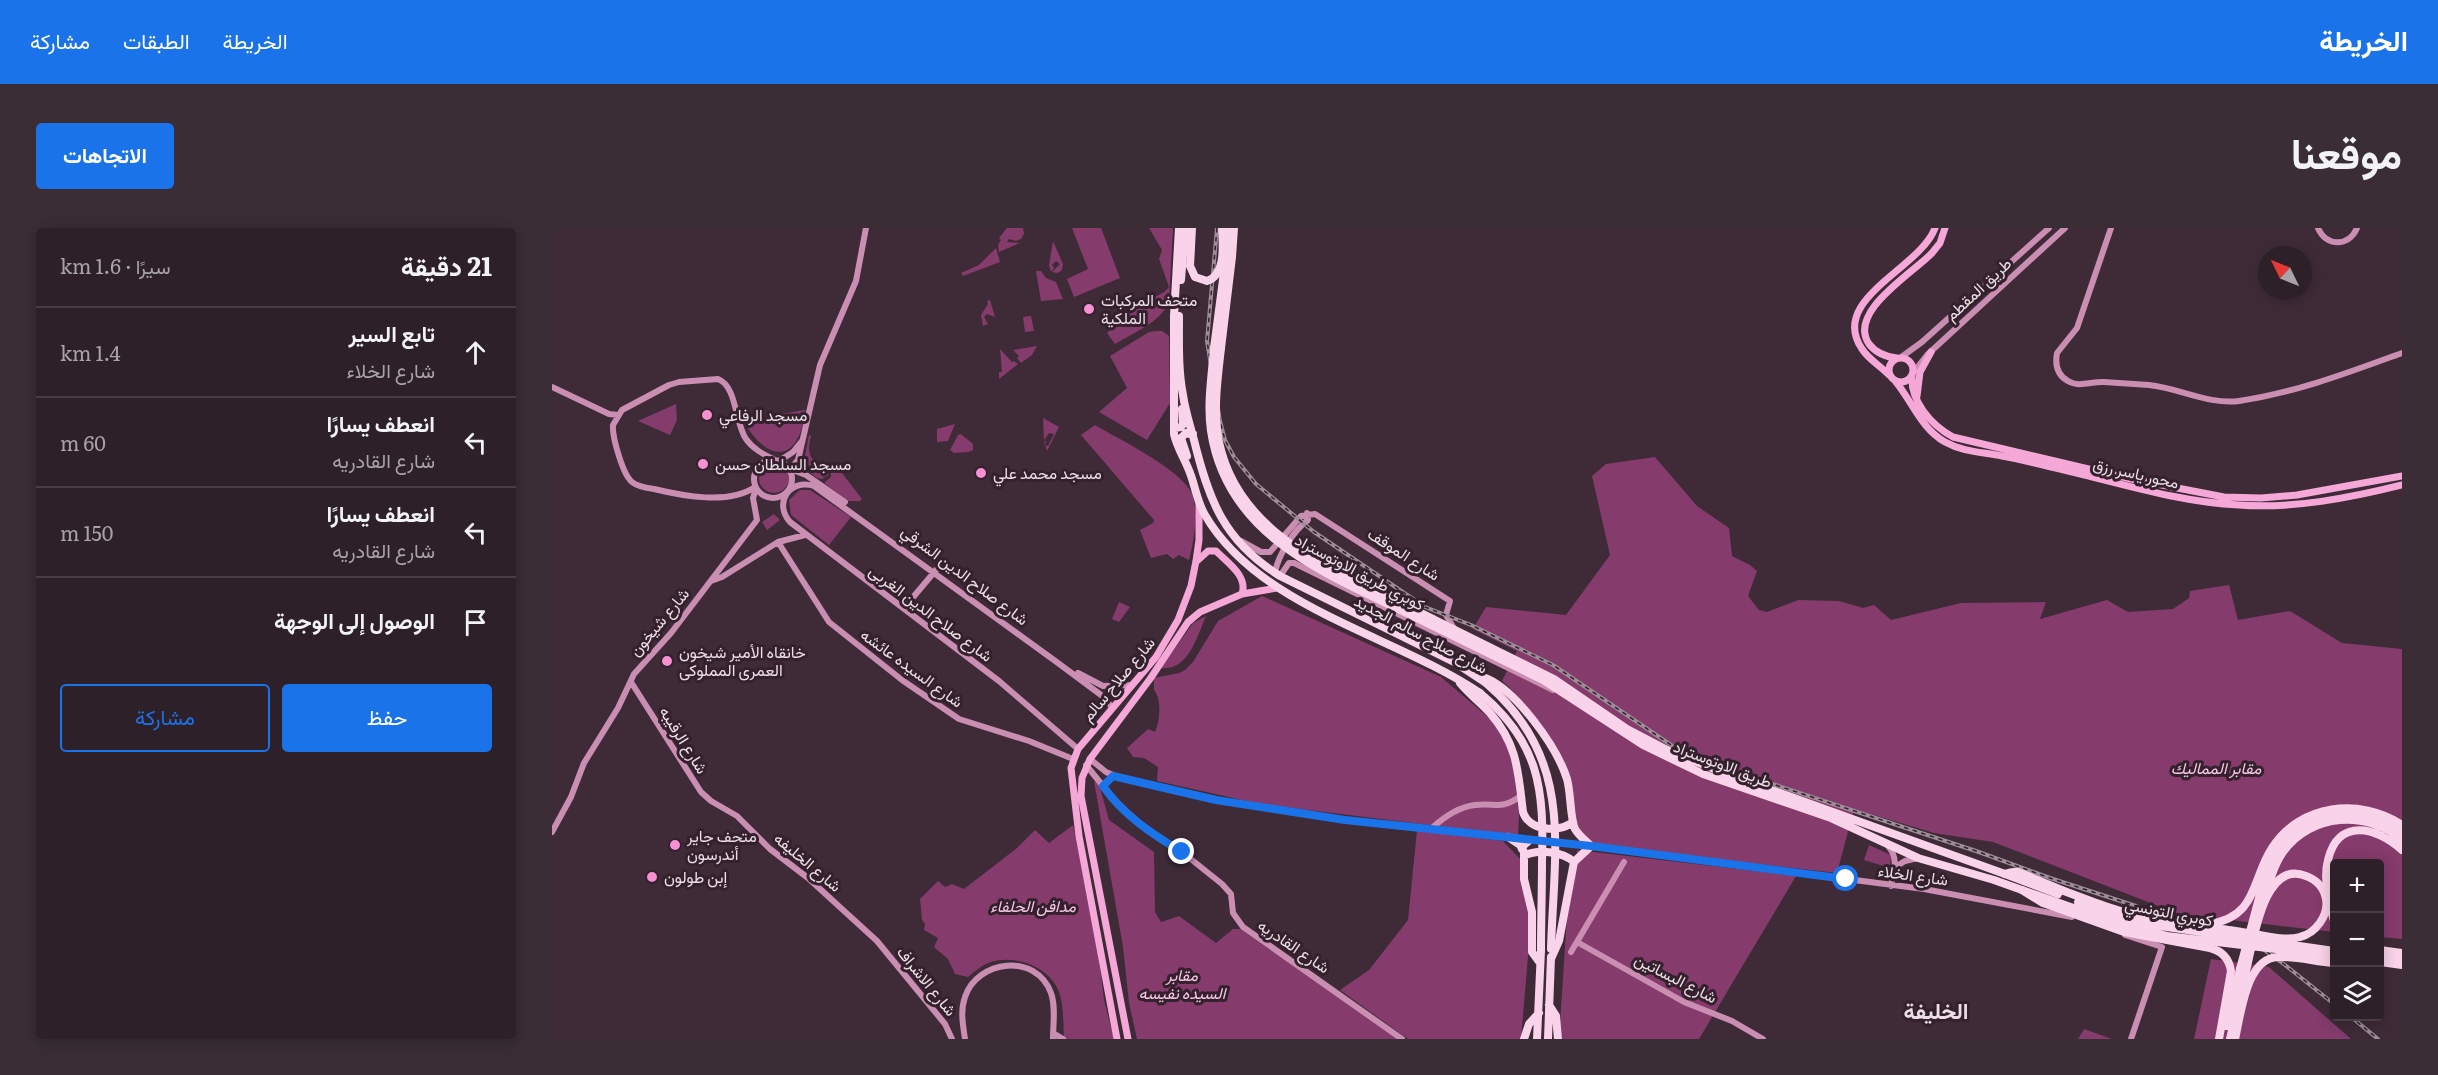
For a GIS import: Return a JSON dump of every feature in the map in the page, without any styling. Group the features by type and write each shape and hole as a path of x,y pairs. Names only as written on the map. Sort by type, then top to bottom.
{"highway":[{"name":"شارع صلاح سالم","path":"1179,228 1174,316 1174,428 1178,449 1189,468 1198,502"},
{"path":"1174,428 1181,427 1183,424 1179,320 1185,228"},
{"path":"1192,228 1191,270 1198,279 1207,281 1215,277 1219,271 1222,228"},
{"path":"1218,348 1227,228"},
{"path":"1218,348 1232,257 1233,228"},
{"name":"كوبري طريق الاوتوستراد","path":"1218,348 1210,394 1211,429 1222,471 1244,510 1271,538 1295,555 1432,622"},
{"path":"1183,396 1192,434 1186,433 1181,438 1189,468"},
{"name":"شارع صلاح سالم الجديد","path":"1192,434 1212,504 1234,536 1255,558 1278,574 1476,675 1507,702 1524,724 1540,754 1549,779 1554,818 1548,1036"},
{"name":"شارع صلاح سالم الجديد","path":"1198,502 1212,527 1233,552 1256,573 1277,588 1458,679 1480,693 1502,714 1521,740 1539,786 1543,815 1537,1036"},
{"name":"طريق الاوتوستراد","path":"1432,622 1455,630 1554,679 1627,729 1667,750 2005,874"},
{"name":"طريق الاوتوستراد","path":"1432,622 1543,680 1642,745 1676,762 1714,778 1831,818 1921,859 2022,890"},
{"path":"1476,675 1492,680 1514,698 1559,759 1570,791 1576,831 1591,846 1574,862 1559,941 1551,959"},
{"path":"1458,679 1468,693 1495,720 1509,741 1517,762 1524,815 1533,825 1557,829 1573,822"},
{"path":"2195,925 2216,923 2238,912 2252,896 2272,846 2292,826 2309,816 2333,809 2360,809 2383,815 2402,825"},
{"path":"2230,1039 2263,883 2269,866 2282,844 2293,833 2314,820 2336,814 2359,815 2380,820 2402,833"},
{"path":"2224,1039 2266,895 2275,867 2284,850 2300,835 2315,826 2333,821 2357,820 2381,827 2402,840"},
{"path":"2333,913 2327,871 2329,855 2336,843 2351,832 2368,830 2384,835 2402,850"},
{"path":"1508,837 1520,844 1523,853"},
{"path":"1530,840 1524,845 1524,879 1532,912 1532,952 1540,963"},
{"path":"1906,853 1913,849 1912,841"},
{"path":"1921,859 1923,853 1930,847"},
{"path":"1523,853 1563,855 1574,862"},
{"path":"2005,874 2019,873 2127,913 2195,925 2297,938 2312,932 2324,917 2326,904 2323,890 2308,876 2295,874 2284,877 2266,895"},
{"name":"كوبري التونسي","path":"2005,874 2139,924 2330,950"},
{"path":"2022,890 2043,903 2124,932 2210,948 2220,952 2228,960 2231,971 2219,1039"},
{"name":"كوبري التونسي","path":"2022,890 2138,930 2167,936 2330,956"},
{"path":"2384,951 2402,953"},
{"path":"2235,1039 2250,979 2259,964 2269,958 2281,957 2330,963"},
{"path":"2384,957 2402,959"},
{"path":"2384,963 2402,965"},
{"path":"1549,1005 1556,1016 1558,1039"},
{"path":"1524,1039 1530,1024 1539,1013"}],"main road":[{"path":"1935,228 1922,249 1868,297 1857,312 1855,330 1861,347 1896,382 1904,382 1912,374 1910,362 1883,355 1869,344 1865,331 1868,314 1876,303 1932,253 1940,243 1945,228"},
{"path":"1917,399 1920,372 1931,352"},
{"path":"1889,375 1889,365 1898,358"},
{"name":"محور ياسر رزق","path":"1912,374 1912,385 1917,399 1932,422 1959,440 2056,460 2131,479 2212,495 2249,498 2291,495 2402,476"},
{"name":"محور ياسر رزق","path":"1896,382 1927,427 1956,447 2018,459 2130,488 2212,503 2256,506 2300,503 2362,494 2402,485"},
{"name":"شارع صلاح سالم","path":"1117,1039 1078,836 1070,779 1073,759 1078,749 1112,707 1156,657 1172,632 1188,593 1196,561 1200,526 1198,502"},
{"path":"1196,561 1208,551 1216,551 1242,578 1244,586 1242,594"},
{"name":"شارع صلاح سالم","path":"1128,1039 1081,796 1082,778 1088,762 1150,679 1188,622 1200,612 1242,594 1277,588"}],"street":[{"path":"801,442 793,452 776,460 765,461 758,467 754,475 756,488 760,494 771,498 787,493 791,484 790,469 798,460 820,364 856,281 866,228"},
{"name":"طريق المقطم","path":"1898,358 1928,338 2049,228"},
{"name":"طريق المقطم","path":"1912,374 1931,352 2065,228"},
{"path":"2111,228 2077,328 2057,353 2058,371 2071,383 2103,382 2153,386 2220,401 2237,401 2302,388 2402,353"},
{"path":"2318,228 2327,240 2338,243 2349,239 2356,228"},
{"path":"613,425 624,408 674,383 718,379 727,384 747,442 790,469"},
{"path":"552,389 609,414 618,415"},
{"path":"552,389 603,415 613,425 625,471 634,484 697,497 741,494 756,488"},
{"name":"شارع صلاح الدين الشرقي","path":"790,469 809,477 1101,695 1112,707"},
{"name":"شارع صلاح الدين الشرقي","path":"787,493 801,484 814,486 1090,681 1108,687 1131,685"},
{"name":"شارع شيخون","path":"552,832 571,797 584,763 618,708 637,670 671,633 758,520 753,502 756,488"},
{"name":"شارع صلاح الدين الغربى","path":"787,493 783,503 786,517 805,535 993,676 1078,749"},
{"path":"741,494 753,502"},
{"name":"شارع الموقف","path":"1308,517 1318,515 1341,534 1450,601 1446,615 1455,630"},
{"path":"1234,536 1255,549 1267,553 1273,550 1296,519 1308,517"},
{"path":"1278,574 1280,559 1308,517"},
{"path":"1287,532 1294,537"},
{"name":"شارع شيخون","path":"711,581 722,577 778,542 805,535"},
{"name":"شارع السيده عائشه","path":"778,542 830,622 902,680 959,719 1032,742 1073,759"},
{"path":"1278,574 1289,563 1294,562 1572,697"},
{"path":"903,608 934,571"},
{"name":"شارع الرقيبه","path":"631,682 693,781 706,797 720,806"},
{"name":"شارع الخلاء","path":"1088,762 1113,776 1216,800 1345,820 1591,846 1924,889 2056,913 2163,947 2131,1039"},
{"name":"شارع القادريه","path":"1088,762 1103,786 1121,808 1147,830 1192,859 1222,884 1231,894 1233,913 1243,927 1402,1039"},
{"path":"1103,786 1113,776"},
{"path":"1432,828 1453,812 1466,806 1481,804 1503,806 1521,796"},
{"name":"شارع الخليفه","path":"720,806 741,819 774,853 808,878 877,941"},
{"path":"1887,845 1893,853 1895,867 1891,886"},
{"path":"1895,867 1905,861 1921,859"},
{"path":"1570,952 1624,861"},
{"name":"شارع الاشراف","path":"877,941 945,1024 952,1039"},
{"name":"شارع البساتين","path":"1577,942 1684,1002 1732,1021 1762,1039"},
{"path":"965,1039 962,1010 969,987 985,971 1007,965 1033,972 1047,986 1053,1003 1053,1036 1063,1039"}],"green space":[{"path":"1007,228 1023,228 1024,234 1021,239 1016,241 1009,239 1007,242 1020,243 999,252 998,245 1001,240 999,238"},
{"path":"1072,228 1101,228 1120,278 1074,297 1067,279 1088,269"},
{"path":"1149,228 1173,228 1169,301 1154,321 1115,344 1107,333 1123,318 1122,315 1169,287 1159,259 1162,250"},
{"path":"1053,241 1063,264 1062,270 1058,273 1052,272 1060,264 1056,261 1052,265 1054,268 1051,272 1049,265"},
{"path":"996,248 1000,262 963,276 961,273 979,265"},
{"path":"1036,271 1041,271 1046,278 1056,282 1063,299 1041,301"},
{"path":"990,300 995,317 987,314 984,317 988,324 983,326 981,315 988,304 987,301"},
{"path":"1031,316 1034,331 1025,332 1023,317"},
{"path":"1162,331 1169,336 1170,403 1147,440 1099,412 1127,388 1110,356 1149,332"},
{"path":"1037,346 1032,355 1021,363 1017,358 1019,356 1013,350"},
{"path":"1000,349 1012,362 1018,364 999,379 999,372 1002,372"},
{"path":"676,404 677,420 670,435 638,421"},
{"path":"805,410 797,441 790,448 781,452 762,445 743,420"},
{"path":"1043,418 1059,427 1047,451 1045,445 1048,446 1054,434 1049,433 1044,440"},
{"path":"955,424 948,441 937,442 937,429"},
{"path":"1095,425 1164,465 1186,485 1192,494 1195,509 1194,536 1189,560 1179,555 1173,559 1167,554 1151,558 1140,530 1153,523 1154,520 1081,435"},
{"path":"961,434 973,444 973,450 954,453 950,450 958,435"},
{"path":"809,435 811,436 809,450 812,458 819,464 824,466 825,464 828,468 828,475 822,479 817,478 803,467"},
{"name":"مقابر المماليك","path":"1655,457 1697,506 1729,528 1732,556 1757,571 1748,596 1759,610 1767,612 1798,600 1839,601 1863,608 1874,605 1891,620 1961,603 2046,602 2040,619 2107,600 2128,612 2173,609 2189,598 2190,591 2229,585 2238,620 2290,611 2342,643 2402,649 2402,939 2384,937 2384,859 2330,859 2330,932 2179,914 1993,842 1934,833 1854,809 1837,873 1583,844 1568,771 1563,760 1540,722 1502,681 1517,651 1473,629 1486,607 1566,615 1610,555 1592,476 1606,464"},
{"path":"774,463 785,467 789,478 785,489 774,493 763,489 759,478 763,467"},
{"path":"830,464 835,464 862,499 860,501 849,501 824,483 831,477"},
{"path":"800,490 810,490 851,517 829,545 791,515 789,500"},
{"path":"774,514 780,520 767,530 762,522"},
{"path":"1262,596 1441,677 1488,717 1498,728 1512,754 1519,814 1518,836 1260,804 1157,781 1158,767 1144,758 1133,757 1127,748 1148,729 1155,732 1159,710 1157,694 1154,690 1154,678 1185,670 1193,662 1218,621"},
{"path":"1119,602 1130,607 1119,622 1112,619"},
{"path":"1206,616 1191,651 1185,658 1179,664 1161,668 1193,623"},
{"name":"مقابر السيده نفيسه","path":"1094,781 1099,784 1109,820 1154,852 1155,912 1161,922 1179,916 1216,943 1233,929 1240,929 1399,1039 1137,1039 1129,1003 1123,947"},
{"name":"مدافن الحلفاء","path":"1073,825 1096,933 1104,1000 1114,1039 1064,1039 1063,1009 1059,992 1048,976 1031,965 1021,961 1000,960 985,965 968,977 955,974 948,959 934,947 938,938 924,930 925,924 922,920 920,899 938,881 945,887 952,884 964,889 1017,848 1035,830 1049,843"},
{"path":"1417,830 1503,841 1521,860 1522,880 1531,921 1521,1039 1408,1039 1340,990 1369,970 1408,920"},
{"path":"1869,845 1891,855 1890,868 1864,860"},
{"path":"1577,850 1796,876 1699,1039 1559,1039 1567,916 1575,878"},
{"path":"2211,959 2269,967 2351,1039 2194,1039"},
{"path":"2084,1029 2112,1039 2078,1039"}],"railway":[{"path":"1217,228 1207,341 1225,440 1234,457 1256,484 1314,532 1425,607 1471,625 1553,665 1671,745 1721,767 1976,851 2050,878 2179,920 2235,929 2330,1001"},
{"path":"2356,1021 2378,1039"}],"place":[{"name":"متحف المركبات الملكية","path":"1089,309"},
{"name":"مسجد الرفاعي","path":"707,415"},
{"name":"مسجد السلطان حسن","path":"703,464"},
{"name":"مسجد محمد علي","path":"981,473"},
{"name":"خانقاه الأمير شيخون العمرى المملوكى","path":"667,661"},
{"name":"متحف جاير أندرسون","path":"675,845"},
{"name":"إبن طولون","path":"652,877"}],"district":[{"name":"الخليفة","path":"1936,1011"}],"route":[{"path":"1182,852 1147,830 1121,808 1103,786 1113,776 1216,800 1345,820 1591,846 1846,879"}]}
